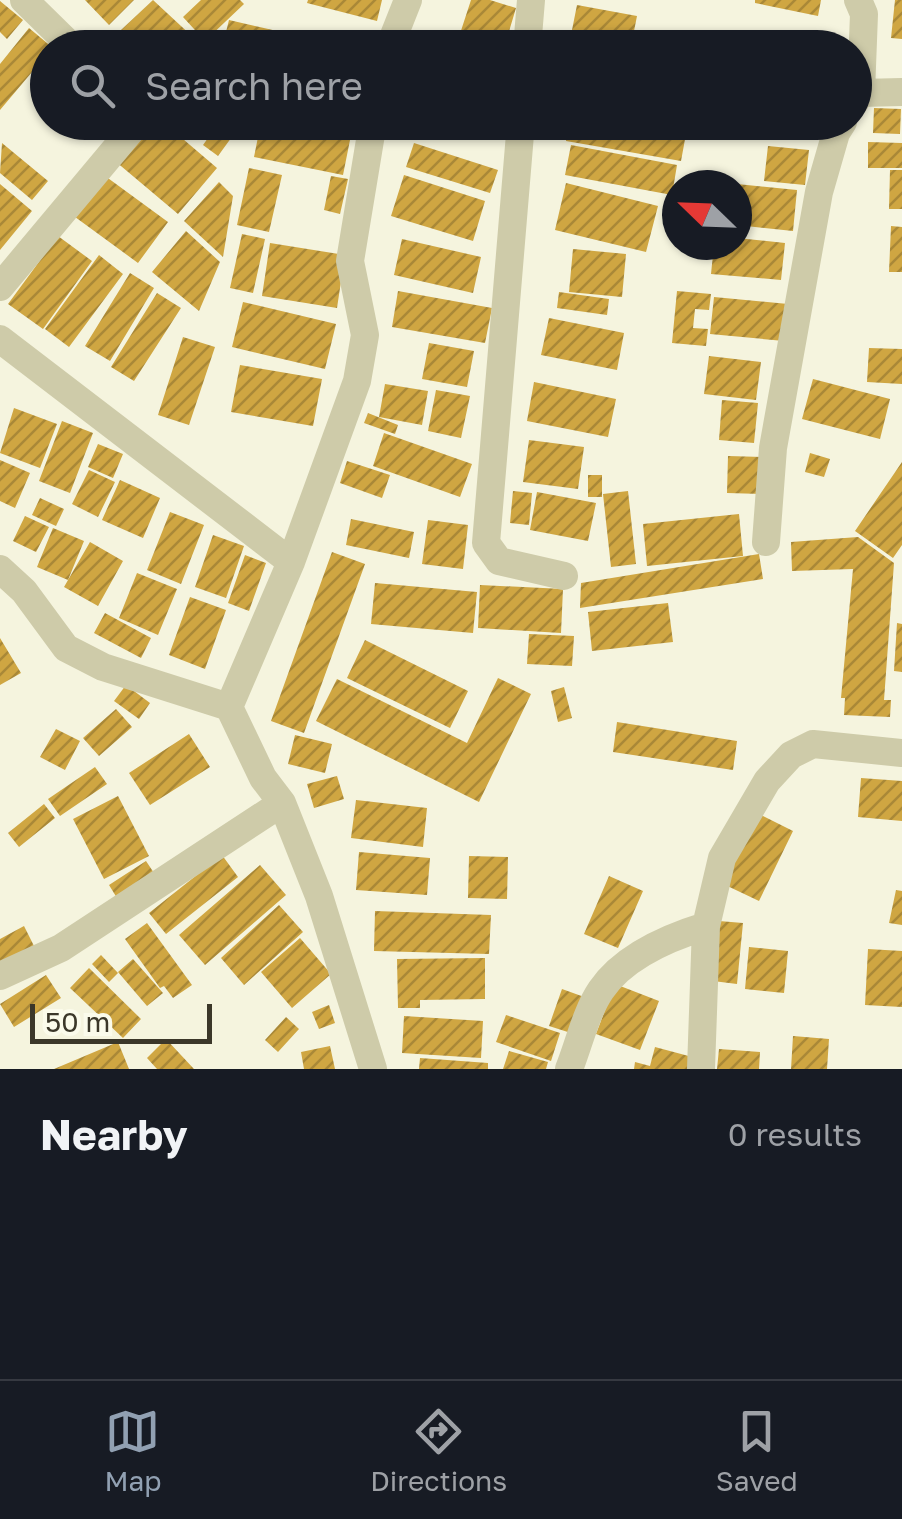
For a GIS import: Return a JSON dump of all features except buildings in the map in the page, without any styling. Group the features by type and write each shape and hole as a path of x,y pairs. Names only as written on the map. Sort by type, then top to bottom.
{"street":[{"path":"396,30 408,0"},
{"path":"530,30 532,0"},
{"path":"858,0 864,14 863,30"},
{"path":"35,4 58,30"},
{"path":"872,96 902,92"},
{"path":"0,287 123,140"},
{"path":"230,707 291,562 357,381 365,335 350,260 370,140"},
{"path":"520,140 486,543 498,561 564,576"},
{"path":"766,542 774,448 818,192 834,140"},
{"path":"0,339 291,562"},
{"path":"0,569 24,591 66,648 103,667 230,707 263,778 282,802 319,896 373,1069"},
{"path":"701,1069 706,926 722,858 767,781 791,755 812,744 902,754"},
{"path":"0,976 61,948 282,802"},
{"path":"570,1069 602,990 619,972 663,941 706,926"}]}
